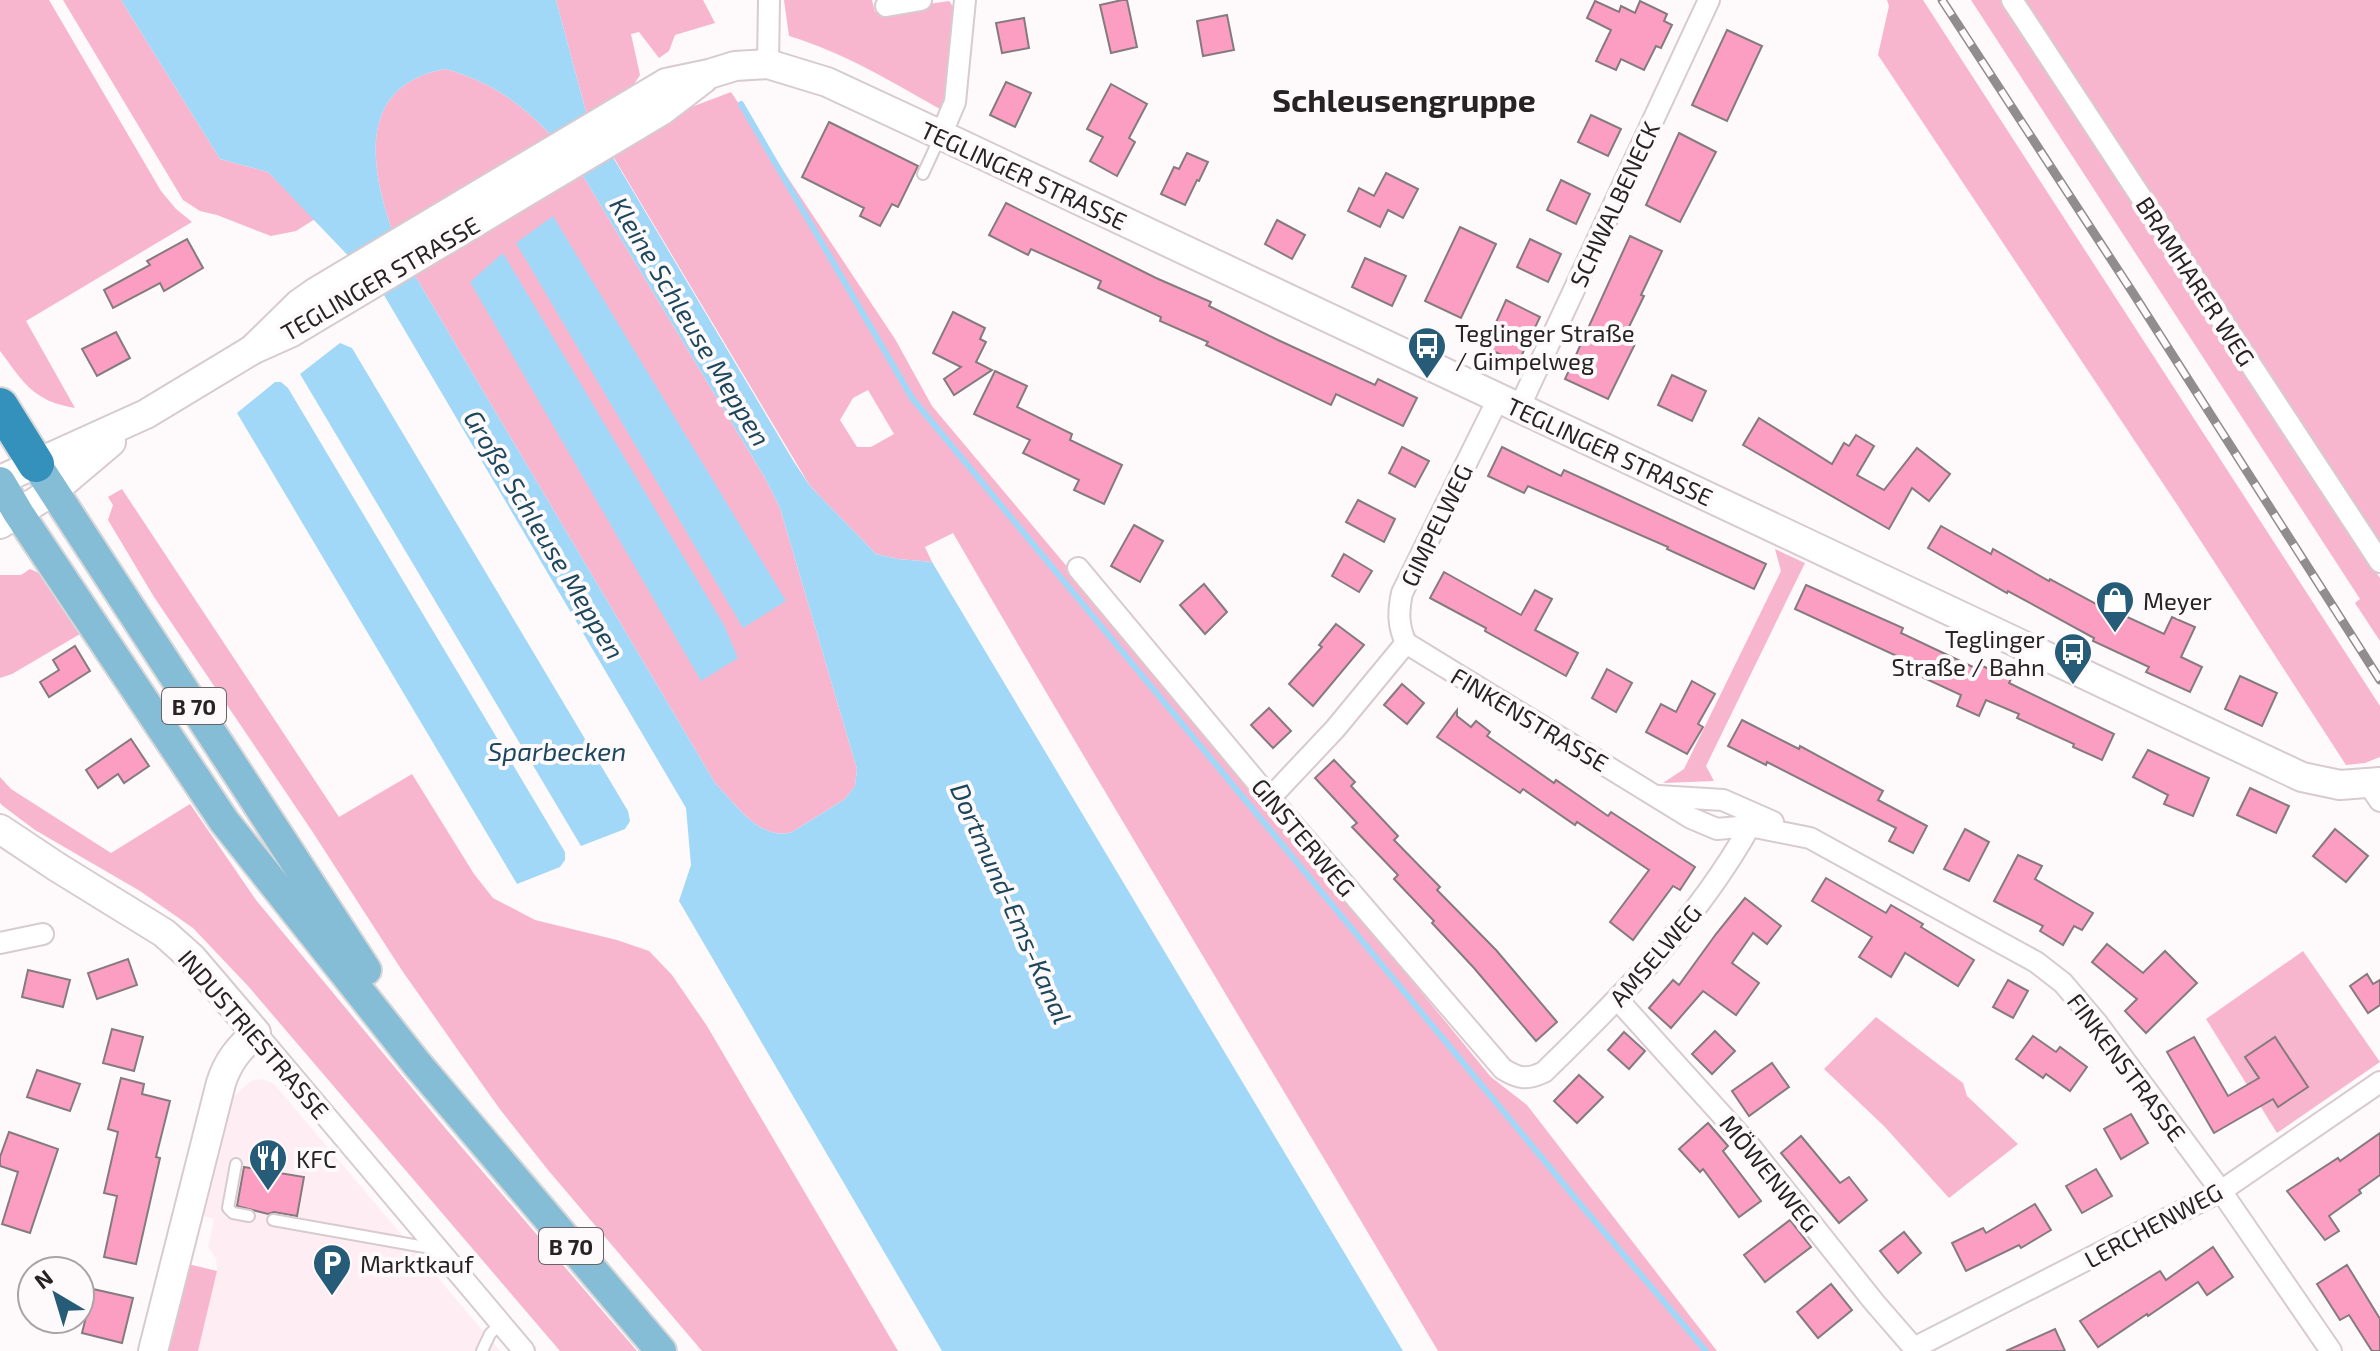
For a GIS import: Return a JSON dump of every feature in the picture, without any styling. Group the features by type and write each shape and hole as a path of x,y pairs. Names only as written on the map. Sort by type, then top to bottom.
{"highway":[{"name":"B 70","path":"0,406 45,477"}],"main road":[{"name":"B 70","path":"45,477 333,921 482,1140"},
{"name":"B 70","path":"0,481 9,519 224,821 387,1028 661,1351"}],"street":[{"path":"768,64 769,0"},
{"path":"886,6 921,0"},
{"path":"941,135 955,102 965,0"},
{"name":"SCHWALBENECK","path":"1508,404 1709,0"},
{"name":"BRAMHARER WEG","path":"2012,0 2380,562"},
{"name":"TEGLINGER STRASSE","path":"45,477 70,450 146,414 252,350 290,333 356,279 409,248 574,163 608,129 666,83 735,66 768,64 827,82 2302,777 2376,789"},
{"name":"TEGLINGER STRASSE","path":"409,248 548,152 661,111 709,74"},
{"name":"GIMPELWEG","path":"1406,643 1400,628 1402,593 1508,404"},
{"path":"0,481 45,477"},
{"path":"9,519 45,477"},
{"name":"GINSTERWEG","path":"1078,568 1503,1069 1524,1079 1544,1072"},
{"path":"1270,798 1335,729 1406,643"},
{"name":"FINKENSTRASSE","path":"1406,643 1691,818 1717,829 1750,826 1810,838"},
{"name":"FINKENSTRASSE","path":"1654,795 1723,800 1810,838 2017,950 2063,983 2097,1023 2221,1191 2331,1351"},
{"name":"AMSELWEG","path":"1544,1072 1618,1000 1694,912 1729,864 1750,826"},
{"name":"INDUSTRIESTRASSE","path":"3,829 57,867 164,933 192,958 524,1351"},
{"path":"0,943 43,934"},
{"name":"MÖWENWEG","path":"1618,1000 1749,1145 1915,1350"},
{"path":"153,1351 221,1083 236,1052 256,1033"},
{"name":"LERCHENWEG","path":"1915,1350 2221,1191 2380,1082"}],"lane":[{"path":"923,174 941,135"},
{"path":"236,1164 228,1208 233,1213 249,1216"},
{"path":"273,1220 439,1250"},
{"path":"482,1351 490,1334 500,1324"}],"shaded area":[{"path":"0,0 49,0 161,191 192,222 26,321 75,408 49,401 31,389 0,351"},
{"path":"63,0 121,0 220,159 268,172 315,219 296,231 271,236 200,211 183,200"},
{"path":"556,0 703,0 715,23 675,35 669,51 659,58 639,32 631,34 640,75 601,136 586,112"},
{"path":"784,0 872,0 875,12 949,1 954,8 945,112 850,60 789,36"},
{"path":"1887,0 1923,0 2380,706 2380,757 2365,763 2346,765 1878,55 1889,6"},
{"path":"1971,0 2000,0 2380,578 2380,641 2355,603 2360,599"},
{"path":"2024,0 2380,0 2380,544"},
{"path":"445,69 484,83 515,102 571,156 765,478 780,508 857,769 855,786 845,799 792,832 780,834 759,826 715,783 398,247 381,193 377,166 376,140 381,116 394,95 414,79"},
{"path":"731,92 895,339 932,406 1491,1077 1527,1105 1717,1351 1438,1351 953,533 925,547 932,562 876,554 810,486 611,153 681,111","holes":["868,390 894,434 871,447 857,447 840,420 853,398"]},
{"path":"122,489 339,817 412,774 474,874 493,898 535,920 649,951 672,975 707,1026 898,1351 702,1351 499,1108 401,969 154,597 108,520 113,505 108,497"},
{"path":"1775,549 1805,563 1706,766 1714,781 1663,783 1684,769 1781,571"},
{"path":"30,569 41,574 80,634 0,678 0,575 21,575"},
{"path":"0,777 11,789 111,853 190,804 256,900 446,1129 637,1351 560,1351 248,986 193,928 140,891 35,830 3,806 0,803"},
{"path":"2303,951 2380,1062 2277,1133 2206,1019"},
{"path":"1876,1017 1963,1083 1967,1096 2018,1144 1949,1198 1884,1126 1824,1069"},
{"path":"262,1079 274,1084 500,1351 198,1351 217,1271 216,1258 208,1247 214,1219 204,1216 233,1097 251,1081"},
{"path":"188,1264 217,1271 198,1351 167,1351"}],"water":[{"path":"121,0 556,0 586,112 794,462 810,486 876,554 932,562 1403,1351 942,1351 679,901 691,865 686,808 381,290 268,172 220,159","holes":["445,69 484,83 515,102 571,156 765,478 780,508 857,769 855,786 845,799 792,832 780,834 759,826 715,783 398,247 381,193 377,166 376,140 381,116 394,95 414,79"]},
{"path":"553,216 786,601 743,628 516,243"},
{"path":"503,253 724,625 738,658 701,681 470,282"},
{"name":"Sparbecken","path":"340,343 352,348 628,811 630,821 625,829 581,846 300,374"},
{"name":"Sparbecken","path":"275,382 281,382 288,388 565,852 565,860 560,867 517,884 237,413"}],"building":[{"path":"1127,0 1137,47 1111,53 1100,5"},
{"path":"1595,1 1619,12 1621,6 1635,13 1640,1 1667,14 1664,21 1672,25 1661,48 1656,46 1644,70 1621,59 1616,70 1596,61 1611,30 1587,18"},
{"path":"1227,15 1234,50 1203,56 1197,21"},
{"path":"1024,18 1029,48 1002,53 996,23"},
{"path":"1727,30 1762,46 1727,121 1692,105"},
{"path":"1006,82 1031,93 1015,127 990,115"},
{"path":"1111,84 1147,104 1129,138 1135,142 1117,176 1090,161 1103,137 1087,129"},
{"path":"1591,115 1621,129 1608,156 1578,142"},
{"path":"829,122 918,166 898,207 892,204 880,226 860,216 864,208 802,177"},
{"path":"1679,133 1716,152 1680,222 1646,205"},
{"path":"1187,153 1208,162 1185,205 1161,194 1174,167 1179,169"},
{"path":"1386,173 1418,189 1403,218 1388,210 1380,227 1348,211 1359,188 1374,196"},
{"path":"1561,180 1590,194 1576,224 1547,210"},
{"path":"1006,203 1211,302 1209,306 1278,340 1375,385 1378,379 1417,398 1403,426 1336,394 1331,405 1206,345 1208,342 1160,321 1161,317 1098,288 1101,281 1031,249 1028,255 989,235"},
{"path":"1277,220 1305,235 1292,259 1265,244"},
{"path":"1460,227 1496,244 1461,318 1425,301"},
{"path":"1630,236 1662,251 1623,339 1635,344 1608,399 1565,379"},
{"path":"187,239 203,268 164,291 160,283 113,308 104,290 150,265 147,261"},
{"path":"1530,239 1561,254 1548,282 1517,267"},
{"path":"1365,258 1406,276 1392,306 1352,287"},
{"path":"1506,300 1540,317 1518,363 1485,347"},
{"path":"953,312 985,328 980,339 986,342 976,362 992,370 954,395 944,379 961,367 933,353"},
{"path":"116,332 130,358 97,376 82,349"},
{"path":"995,371 1027,386 1017,407 1072,434 1070,440 1122,465 1104,504 1074,490 1079,480 1023,453 1030,440 974,414"},
{"path":"1672,375 1706,391 1692,421 1658,405"},
{"path":"1759,418 1832,464 1844,443 1849,446 1856,435 1874,446 1857,475 1884,490 1917,448 1950,474 1929,501 1912,488 1889,529 1743,445"},
{"path":"1402,447 1429,461 1415,487 1389,473"},
{"path":"1502,447 1561,476 1564,470 1766,564 1754,589 1668,547 1528,486 1524,493 1488,476"},
{"path":"1358,500 1395,519 1384,542 1346,522"},
{"path":"1134,525 1163,541 1140,582 1111,566"},
{"path":"1941,526 1991,554 1993,549 2107,610 2164,634 2172,617 2195,627 2181,657 2202,667 2190,692 2146,672 2149,667 2093,641 2094,638 1928,548"},
{"path":"1344,554 1372,571 1359,592 1332,576"},
{"path":"1444,572 1521,615 1535,590 1552,599 1535,630 1578,653 1566,676 1430,598"},
{"path":"1204,584 1227,612 1205,634 1180,605"},
{"path":"1806,585 1903,628 1901,633 1975,668 1976,663 2011,679 2009,683 2114,734 2102,760 2017,718 2019,714 1986,700 1979,716 1957,706 1961,695 1909,671 1912,663 1795,609"},
{"path":"1336,624 1364,645 1313,706 1289,684 1322,647 1319,645"},
{"path":"75,646 90,671 49,697 40,682 59,670 53,660"},
{"path":"1607,669 1632,683 1616,712 1592,698"},
{"path":"2240,676 2277,693 2262,726 2225,709"},
{"path":"1692,681 1715,694 1698,724 1703,727 1687,754 1646,732 1661,704 1676,712"},
{"path":"1402,684 1424,703 1407,724 1384,705"},
{"path":"1269,708 1291,731 1273,748 1251,725"},
{"path":"1457,710 1457,716 1471,727 1476,721 1490,732 1487,736 1554,783 1556,780 1608,816 1611,812 1695,867 1680,890 1673,886 1633,940 1610,922 1649,870 1523,789 1520,793 1437,737"},
{"path":"1742,720 1799,749 1800,746 1883,791 1878,800 1927,826 1913,853 1889,841 1896,828 1767,762 1766,765 1728,746"},
{"path":"131,739 149,766 124,783 118,774 98,788 86,770"},
{"path":"2148,750 2209,778 2193,816 2164,804 2168,795 2133,777"},
{"path":"1334,760 1355,782 1351,786 1398,836 1394,840 1440,887 1437,890 1496,950 1557,1022 1536,1041 1394,879 1398,875 1352,827 1357,823 1315,778"},
{"path":"2250,788 2289,806 2276,833 2237,815"},
{"path":"1965,829 1989,842 1969,881 1944,869"},
{"path":"2335,829 2368,856 2346,882 2313,856"},
{"path":"2018,855 2042,866 2035,879 2093,913 2082,930 2074,926 2063,945 2040,931 2043,926 1994,901"},
{"path":"1826,878 1886,913 1891,905 1974,960 1958,986 1905,953 1891,977 1859,957 1872,937 1812,901"},
{"path":"1745,898 1781,926 1767,944 1753,933 1732,963 1759,983 1736,1015 1703,991 1671,1028 1649,1008 1673,980 1679,985"},
{"path":"2107,944 2143,973 2165,951 2197,983 2146,1033 2125,1011 2137,999 2092,962"},
{"path":"128,959 137,985 97,999 88,973"},
{"path":"28,970 70,980 63,1007 22,997"},
{"path":"2367,974 2373,984 2380,980 2380,1005 2368,1013 2350,986"},
{"path":"2008,980 2028,991 2013,1018 1993,1007"},
{"path":"112,1029 143,1037 134,1071 103,1063"},
{"path":"1715,1031 1735,1051 1712,1074 1692,1054"},
{"path":"1624,1032 1645,1051 1629,1069 1608,1050"},
{"path":"2033,1036 2056,1052 2060,1047 2087,1067 2070,1091 2046,1074 2043,1078 2016,1059"},
{"path":"2194,1037 2228,1096 2259,1078 2245,1057 2275,1037 2308,1087 2278,1107 2273,1099 2214,1133 2167,1052"},
{"path":"1772,1063 1789,1087 1749,1116 1732,1091"},
{"path":"37,1070 80,1084 70,1111 27,1097"},
{"path":"1579,1075 1603,1097 1577,1123 1554,1101"},
{"path":"121,1078 144,1084 142,1094 170,1101 136,1264 104,1257 117,1196 104,1193 118,1132 108,1129"},
{"path":"2131,1114 2148,1143 2121,1159 2104,1129"},
{"path":"1708,1123 1728,1146 1723,1151 1761,1201 1739,1217 1703,1169 1700,1172 1679,1149"},
{"path":"9,1132 58,1149 30,1233 2,1224 18,1172 0,1166"},
{"path":"2380,1133 2380,1175 2329,1216 2339,1231 2325,1240 2287,1191 2338,1158 2340,1161"},
{"path":"1801,1136 1840,1183 1849,1177 1867,1200 1839,1223 1781,1153"},
{"name":"KFC","path":"244,1167 304,1177 297,1216 274,1212 268,1214 237,1206"},
{"path":"2096,1169 2112,1196 2082,1213 2066,1186"},
{"path":"2035,1204 2051,1230 2021,1248 2019,1245 1966,1271 1952,1243 1983,1228 1986,1233"},
{"path":"1790,1220 1811,1247 1765,1282 1744,1255"},
{"path":"1904,1232 1921,1253 1898,1273 1880,1251"},
{"path":"2213,1247 2233,1277 2207,1295 2198,1282 2098,1347 2080,1321 2160,1271 2166,1280"},
{"path":"2347,1265 2380,1319 2380,1351 2372,1351 2349,1315 2340,1320 2317,1284"},
{"path":"1831,1284 1852,1310 1818,1338 1797,1312"},
{"path":"96,1290 133,1298 122,1343 90,1335 96,1335"},
{"path":"2055,1329 2065,1351 2006,1351"}],"waterway":[{"path":"741,104 912,398 1581,1205 1706,1351"}],"railway":[{"path":"1942,0 2380,680"}],"place":[{"name":"Teglinger Straße / Gimpelweg","path":"1427,380"},
{"name":"Meyer","path":"2115,634"},
{"name":"Teglinger Straße / Bahn","path":"2073,686"},
{"name":"KFC","path":"268,1192"},
{"name":"Marktkauf","path":"332,1297"}],"district":[{"name":"Schleusengruppe","path":"1404,99"}],"water label":[{"name":"Kleine Schleuse Meppen","path":"691,321"},
{"name":"Große Schleuse Meppen","path":"545,534"},
{"name":"Dortmund-Ems-Kanal","path":"1012,903"}]}
